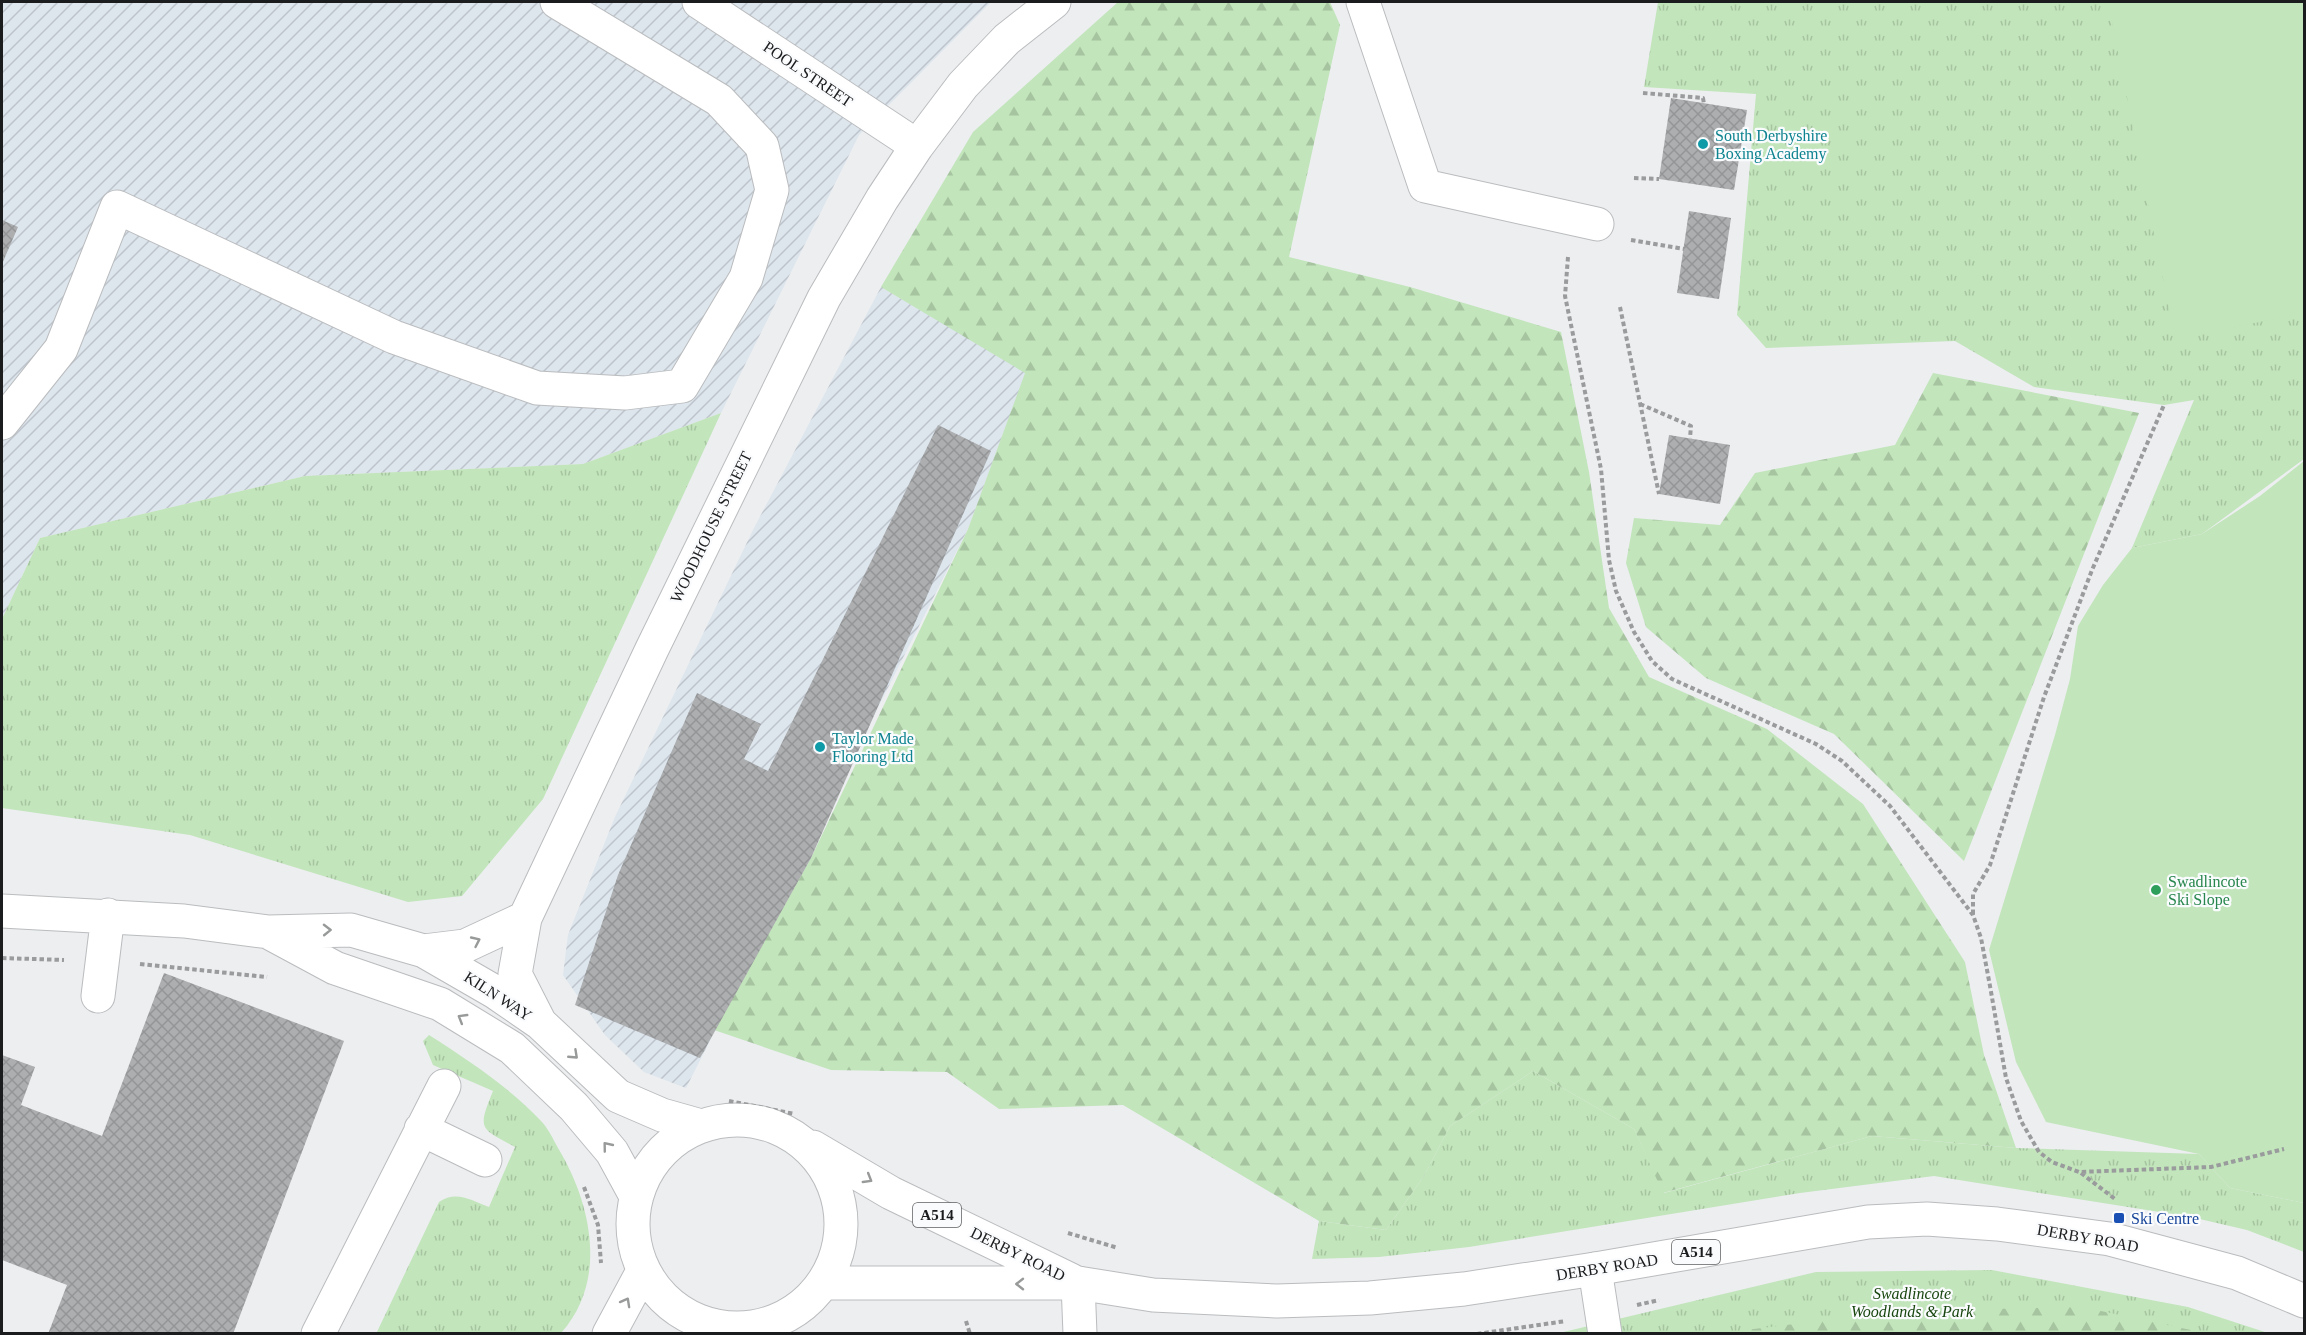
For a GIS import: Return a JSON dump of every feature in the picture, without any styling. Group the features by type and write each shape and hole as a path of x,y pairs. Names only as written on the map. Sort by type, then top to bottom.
{"street":[{"path":"2,423 61,349 117,207 394,337 537,388 625,393 682,386 746,278 772,190 762,146 719,100 557,2"},
{"name":"POOL STREET","path":"699,2 917,146"},
{"name":"WOODHOUSE STREET","path":"540,1023 515,974 525,918 652,649 824,298 882,199 917,146 963,85 1007,39 1054,2"},
{"path":"1363,2 1425,186 1583,221"},
{"name":"KILN WAY","path":"2,911 108,915 184,921 268,932 351,930 424,951 495,992 540,1023 618,1096 662,1115 701,1126"},
{"path":"98,996 108,915"},
{"path":"424,951 465,946 525,918"},
{"name":"KILN WAY","path":"268,932 335,968 440,1004 512,1048 574,1107 612,1152 636,1196"},
{"path":"318,1334 444,1086"},
{"path":"735,1119 799,1128 827,1168 841,1206 840,1246 825,1283 801,1308 771,1324 734,1331 699,1322 667,1302 643,1271 633,1234 636,1196 650,1166 673,1142 701,1126 735,1119"},
{"name":"DERBY ROAD","path":"799,1128 891,1193 1078,1283"},
{"path":"421,1129 485,1160"},
{"name":"DERBY ROAD","path":"825,1283 1078,1283 1153,1295 1277,1301 1370,1298 1464,1289 1868,1222 1927,1220 1997,1224 2110,1239 2236,1273 2304,1300"},
{"path":"1595,1269 1605,1334"},
{"path":"609,1334 643,1271"},
{"path":"1078,1283 1080,1334"}],"path":[{"path":"1643,93 1703,98 1704,104"},
{"path":"1634,178 1659,179"},
{"path":"1583,221 1565,296 1601,469 1609,560 1617,591 1644,651 1664,672 1687,687 1792,732 1842,761 1890,806 1973,915"},
{"path":"1627,240 1684,249"},
{"path":"1620,307 1659,494"},
{"path":"1640,404 1691,426 1690,438"},
{"path":"2120,1203 2079,1172 2052,1162 2038,1152 2021,1121 2006,1078 1989,977 1973,915 1973,894 1990,865 2044,697 2076,612 2164,405"},
{"path":"2,958 49,959"},
{"path":"721,1100 742,1101 799,1128"},
{"path":"2079,1172 2211,1167 2284,1149"},
{"path":"1065,1232 1124,1250"},
{"path":"1477,1334 1536,1327"}],"shaded area":[{"path":"2,2 991,2 859,135 721,413 583,464 305,476 40,538 2,619"},
{"path":"881,287 1026,372 968,529 686,1088 644,1072 605,1035 563,975 568,935 615,817 753,530"}],"green space":[{"path":"1118,2 1330,2 1340,25 1289,257 1410,287 1561,332 1589,472 1609,608 1649,677 1767,729 1863,804 1965,962 1984,1055 2016,1148 1872,1136 1663,1193 1634,1129 1533,1071 1450,1126 1424,1176 1386,1230 1319,1221 1123,1105 999,1109 947,1072 831,1070 714,1030 811,858 968,529 1025,373 881,287 973,132"},
{"path":"1658,2 2304,2 2304,459 2202,534 2132,548 2194,400 2164,405 2034,387 1955,341 1766,348 1737,315 1756,94 1644,87"},
{"path":"2108,2 2304,2 2304,313 2175,339"},
{"path":"1933,373 2139,413 1964,861 1834,734 1706,678 1646,627 1626,563 1634,518 1720,525 1755,473 1895,445"},
{"path":"721,413 543,799 462,896 408,902 190,835 2,808 2,619 40,538 305,476 583,464"},
{"name":"Swadlincote Ski Slope","path":"2304,461 2304,1203 2230,1188 2199,1154 2046,1122 2016,1062 1989,950 2055,735 2070,679 2078,626 2103,585 2132,548 2202,534 2260,496"},
{"path":"429,1035 488,1075 529,1109 546,1127 570,1170 586,1217 590,1242 590,1266 585,1290 576,1312 561,1333 376,1334 439,1202 445,1198 458,1196 489,1207 515,1147 495,1136 485,1126 485,1114 493,1091 433,1065 423,1041"},
{"path":"1533,1071 1634,1129 1664,1193 1872,1136 2016,1148 2199,1154 2230,1188 2304,1203 2304,1252 2247,1230 2191,1217 1934,1176 1800,1193 1469,1247 1379,1257 1312,1259 1319,1221 1386,1230 1424,1176 1450,1126"},
{"name":"Swadlincote Woodlands & Park","path":"1992,1270 2188,1307 2268,1333 1555,1334 1816,1272"},
{"path":"2082,1307 2205,1333 1722,1333 1901,1311"}],"building":[{"name":"South Derbyshire Boxing Academy","path":"1671,98 1747,110 1734,190 1659,179"},
{"path":"1689,211 1731,218 1719,299 1677,293"},
{"path":"2,220 18,227 2,264"},
{"name":"Taylor Made Flooring Ltd","path":"938,425 991,451 811,858 700,1058 575,1005 618,875 697,693 761,724 744,759 768,771"},
{"path":"1669,435 1730,445 1720,504 1659,494"},
{"path":"164,973 344,1041 233,1334 48,1334 67,1285 2,1260 2,1055 35,1067 21,1105 102,1136"}],"place":[{"name":"South Derbyshire Boxing Academy","path":"1703,144"},
{"name":"Taylor Made Flooring Ltd","path":"820,747"},
{"name":"Swadlincote Ski Slope","path":"2156,890"},
{"name":"Ski Centre","path":"2119,1218"}]}
